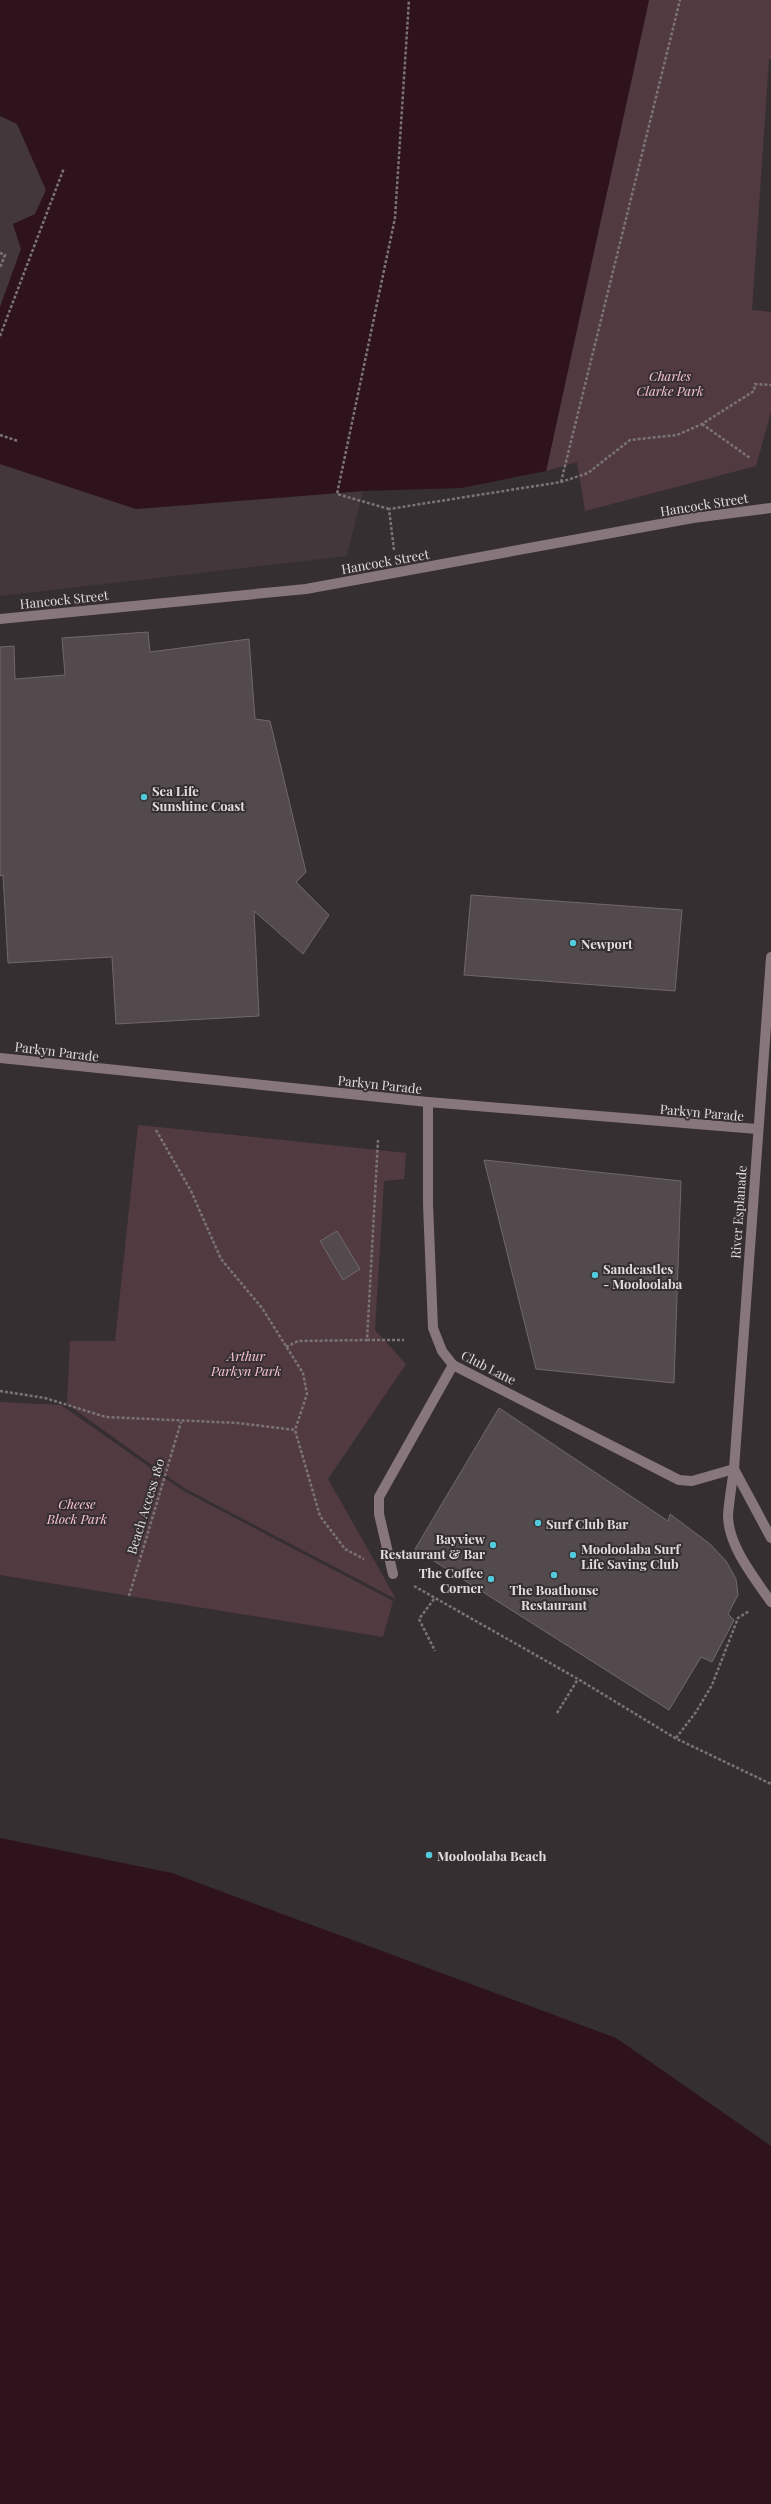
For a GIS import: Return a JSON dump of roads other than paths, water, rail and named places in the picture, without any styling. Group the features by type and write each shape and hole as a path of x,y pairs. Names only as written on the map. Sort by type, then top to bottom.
{"street":[{"name":"Hancock Street","path":"0,619 306,589 693,518 771,508"},
{"name":"River Esplanade","path":"771,957 757,1129 734,1469 728,1516 730,1528 744,1561 771,1602"},
{"name":"Parkyn Parade","path":"0,1058 428,1102 757,1129"},
{"name":"Club Lane","path":"428,1102 428,1204 433,1328 442,1351 453,1365 679,1480 697,1480 734,1469"},
{"path":"393,1574 379,1514 379,1497 453,1365"},
{"path":"734,1469 771,1538"}],"place":[{"name":"Sea Life Sunshine Coast","path":"144,797"},
{"name":"Newport","path":"573,943"},
{"name":"Sandcastles - Mooloolaba","path":"595,1275"},
{"name":"Surf Club Bar","path":"538,1523"},
{"name":"Bayview Restaurant & Bar","path":"493,1545"},
{"name":"Mooloolaba Surf Life Saving Club","path":"573,1555"},
{"name":"The Boathouse Restaurant","path":"554,1575"},
{"name":"The Coffee Corner","path":"491,1579"},
{"name":"Mooloolaba Beach","path":"429,1855"}],"park label":[{"name":"Charles Clarke Park","path":"670,382"},
{"name":"Arthur Parkyn Park","path":"246,1362"},
{"name":"Cheese Block Park","path":"77,1510"}]}
